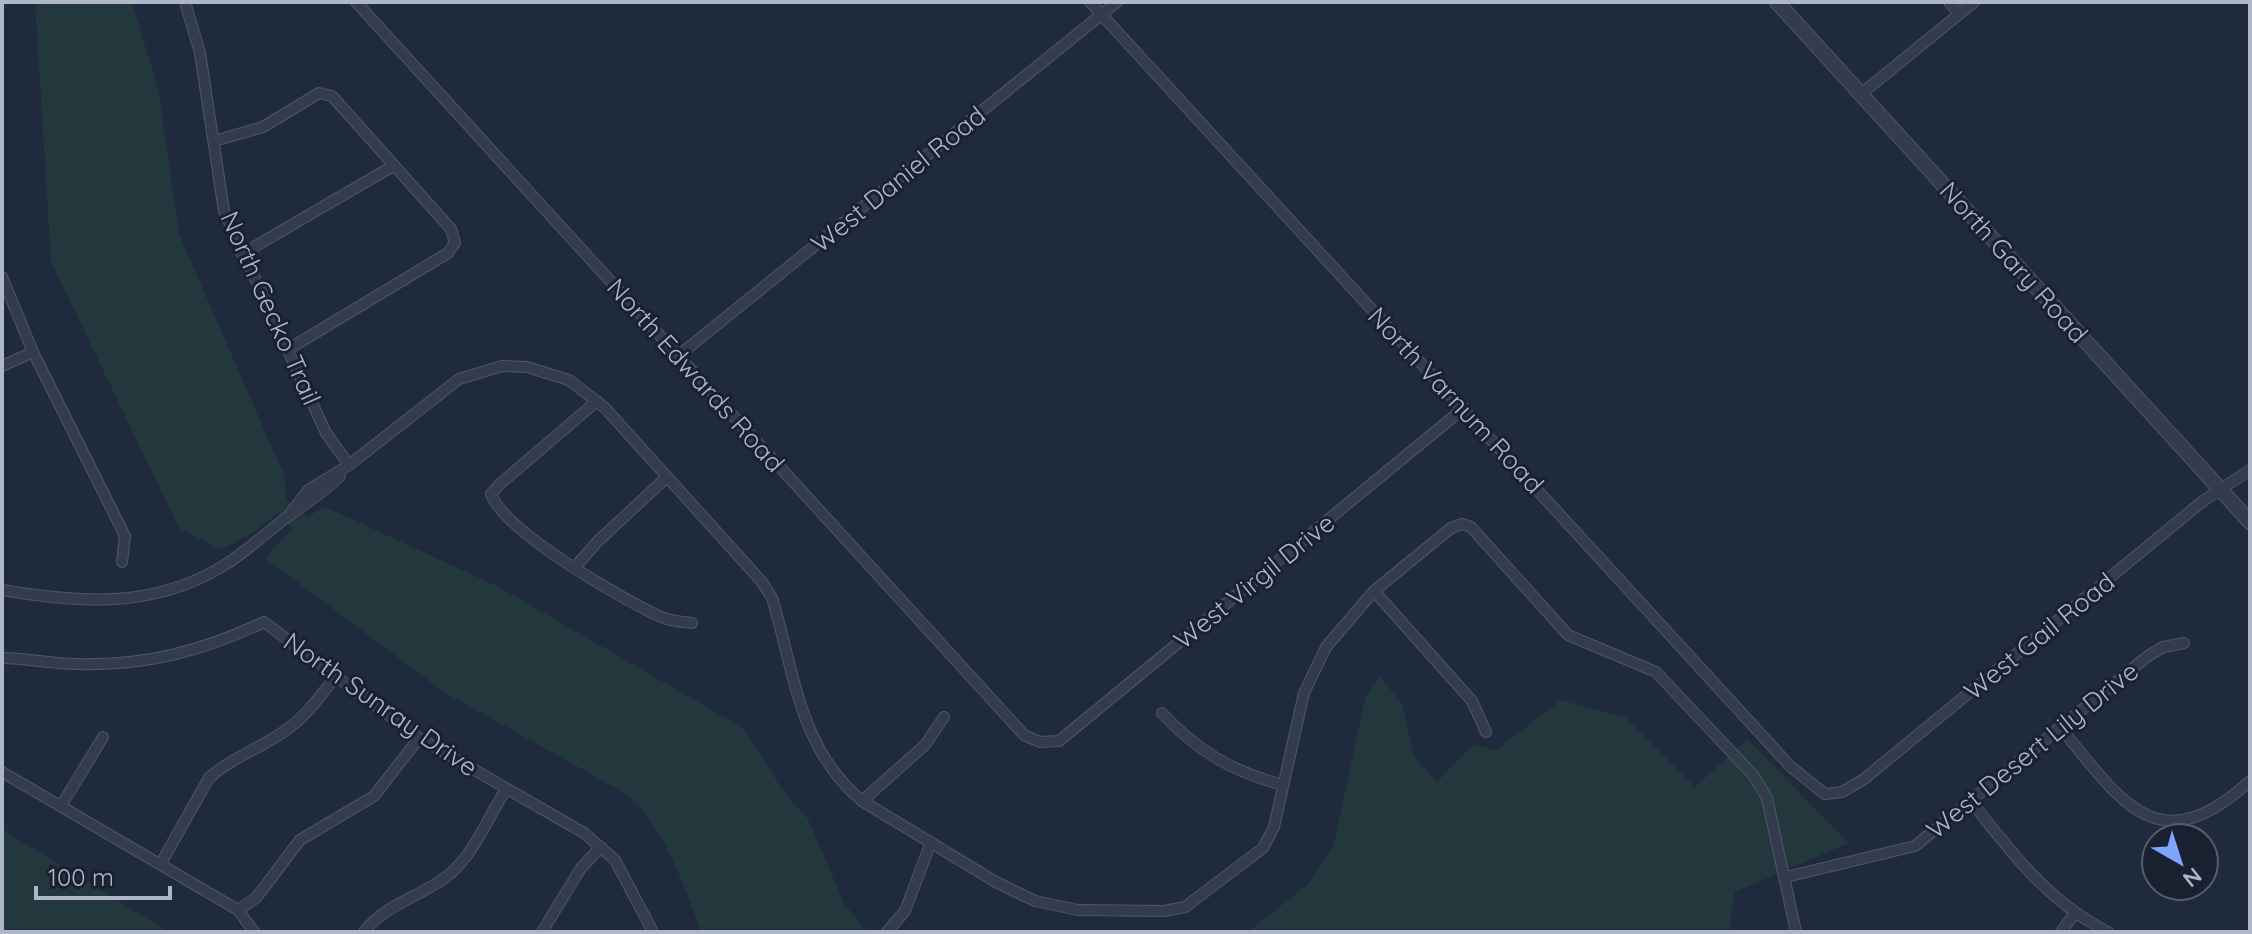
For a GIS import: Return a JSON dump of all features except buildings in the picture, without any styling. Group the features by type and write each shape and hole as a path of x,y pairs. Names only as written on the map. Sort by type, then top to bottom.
{"street":[{"name":"North Gecko Trail","path":"185,2 200,53 224,211 326,433 349,465"},
{"name":"North Edwards Road","path":"356,2 1024,735 1040,742"},
{"name":"North Varnum Road","path":"1090,2 1791,767 1825,794"},
{"name":"West Daniel Road","path":"678,356 1117,2"},
{"name":"North Gary Road","path":"1777,2 2250,522"},
{"path":"1949,2 1959,14"},
{"path":"1861,94 1974,2"},
{"path":"214,141 263,127 319,93 332,96 451,229 455,243 448,253 287,350"},
{"path":"242,254 393,166"},
{"path":"2,277 33,352 125,536 122,562"},
{"path":"2,366 33,352"},
{"path":"290,514 308,490 349,465 459,379 502,366 554,373 597,401 762,582 776,613 810,736 834,773 862,801 996,882 1058,908 1164,911 1185,907 1263,848 1274,827 1304,693 1315,667 1345,621 1374,591 1451,528 1462,524 1471,527 1568,635 1593,648 1641,664 1670,683 1762,787 1786,877 1796,932"},
{"path":"597,401 491,494 495,506 522,534 664,618 692,623"},
{"name":"West Virgil Drive","path":"1040,742 1059,741 1464,408"},
{"path":"2,590 70,600 127,601 182,585 223,567 290,514 315,500 349,465"},
{"name":"West Gail Road","path":"1825,794 1842,792 1864,779 2203,501 2250,470"},
{"path":"576,566 597,542 667,477"},
{"path":"308,490 315,500"},
{"path":"1374,591 1472,701 1486,732"},
{"name":"North Sunray Drive","path":"2,658 73,664 151,662 200,648 264,622 419,738 584,833 615,860 653,932"},
{"name":"West Desert Lily Drive","path":"1786,877 1915,846 2148,656 2163,647 2184,643"},
{"path":"161,863 209,778 221,767 288,730 337,675"},
{"path":"1162,713 1205,753 1253,777 1283,785"},
{"path":"862,801 925,745 944,717"},
{"path":"2060,727 2124,802 2164,820 2179,821 2209,814 2250,781"},
{"path":"61,806 103,737"},
{"path":"238,910 256,898 300,840 356,810 392,776 419,738"},
{"path":"2,772 238,910 254,932"},
{"path":"364,932 384,912 450,874 466,857 506,790"},
{"path":"1970,800 2029,875 2075,913 2108,932"},
{"path":"887,932 905,911 931,842"},
{"path":"542,932 581,868 601,847"},
{"path":"2061,932 2075,913"}],"green space":[{"path":"35,2 132,2 159,92 179,234 284,475 287,500 308,517 324,506 499,587 743,728 784,792 808,819 844,903 867,932 702,932 663,842 642,809 628,795 444,692 265,558 292,528 278,513 254,532 221,550 179,528 51,262"},
{"path":"1380,677 1402,703 1414,756 1437,782 1473,744 1496,750 1561,700 1626,718 1695,787 1747,739 1849,843 1735,892 1729,932 1248,932 1308,884 1333,847 1366,695"},
{"path":"2,829 168,932 2,932"}]}
